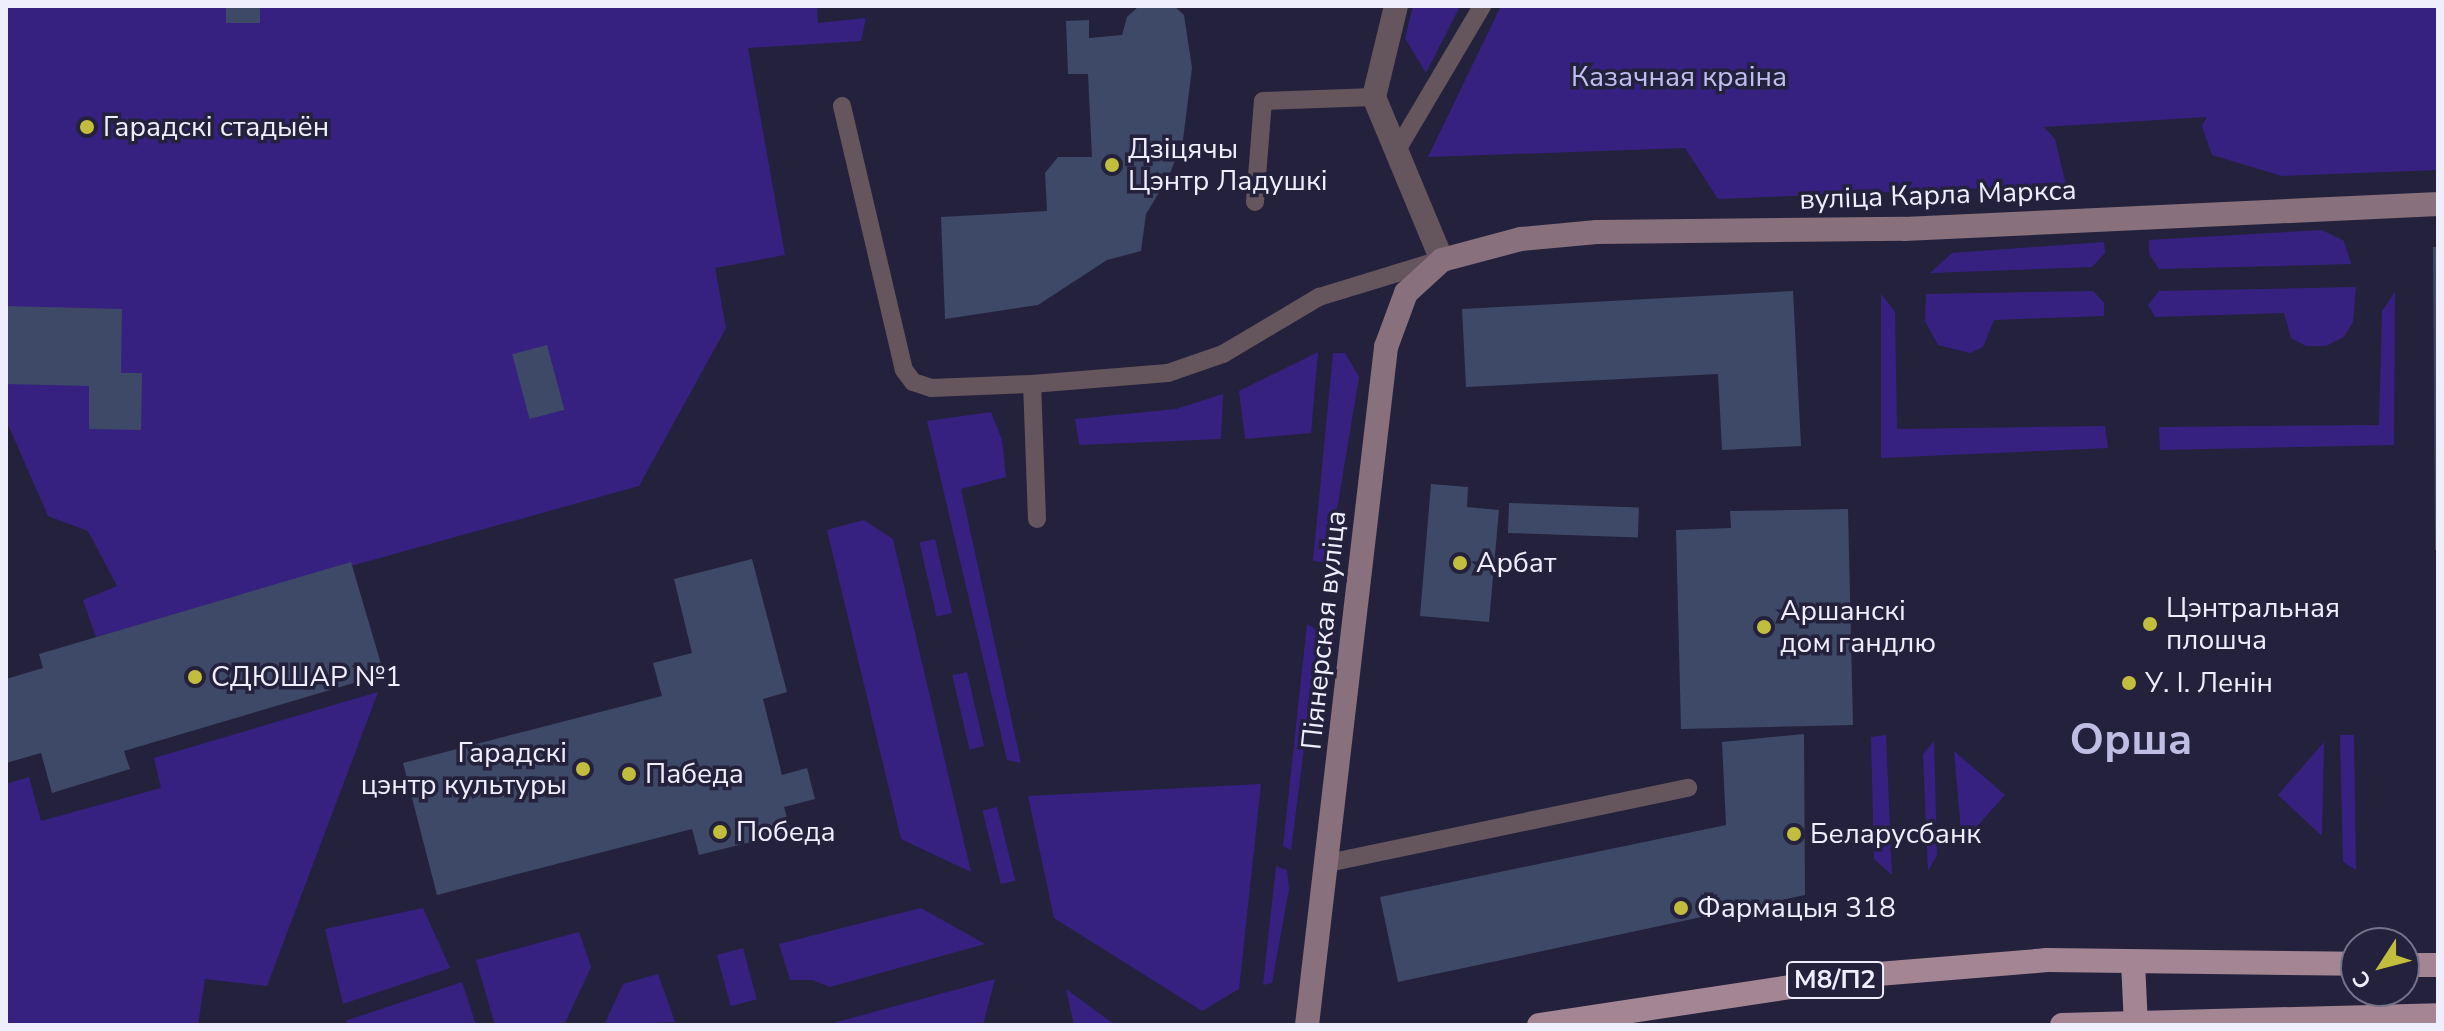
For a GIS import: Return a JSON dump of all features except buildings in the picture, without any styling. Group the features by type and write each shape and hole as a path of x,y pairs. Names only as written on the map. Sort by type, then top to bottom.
{"main road":[{"name":"М8/П2","path":"1539,1025 1878,974 2047,960 2340,964"},
{"path":"2133,962 2136,1022"},
{"path":"2062,1025 2438,1015"}],"street":[{"path":"1396,6 1374,97 1442,260"},
{"name":"вуліца Карла Маркса","path":"1442,260 1521,239 1597,232 1904,229 2438,204"},
{"name":"Піянерская вуліца","path":"1307,1025 1386,347 1406,293 1442,260"}],"lane":[{"path":"1397,150 1482,6"},
{"path":"1255,202 1263,101 1374,97"},
{"path":"842,106 904,370 913,382 931,388 1168,373 1223,354 1319,297 1442,260"},
{"path":"1032,384 1037,519"},
{"path":"1328,863 1688,788"}],"green space":[{"path":"6,6 817,6 818,23 866,18 861,41 748,48 785,255 715,268 726,328 639,486 96,637 83,600 117,586 88,531 48,516 6,420"},
{"path":"1413,6 1460,6 1426,73 1405,38"},
{"name":"Казачная краіна","path":"1501,6 2438,6 2438,170 2282,176 2212,155 2202,126 2207,117 2044,127 2055,139 2066,185 1718,199 1685,148 1428,157"},
{"path":"2322,230 2344,241 2351,264 2159,269 2149,254 2149,240"},
{"path":"2104,242 2105,253 2092,267 1930,273 1952,253"},
{"path":"2356,287 2353,322 2344,337 2326,346 2306,346 2291,338 2284,313 2155,317 2148,305 2159,291"},
{"path":"2093,291 2104,303 2104,316 1994,320 1983,347 1970,353 1938,345 1925,321 1926,294"},
{"path":"2395,292 2394,445 2160,450 2159,427 2379,425 2382,311"},
{"path":"1881,294 1895,312 1897,429 2105,426 2108,448 1881,458"},
{"path":"1318,352 1311,433 1245,439 1239,391"},
{"path":"1333,353 1345,353 1359,377 1328,563 1313,561"},
{"path":"1223,394 1221,439 1079,445 1075,419 1176,409"},
{"path":"991,412 1002,440 1006,477 961,489 1021,763 1007,760 927,421"},
{"path":"864,520 893,539 971,872 901,839 827,530"},
{"path":"935,539 952,613 937,617 919,543"},
{"path":"1307,624 1319,631 1291,850 1283,846"},
{"path":"967,672 984,746 969,749 952,675"},
{"path":"378,692 267,986 205,979 198,1025 6,1025 6,784 29,777 41,821 161,788 154,758"},
{"path":"1886,735 1892,875 1874,859 1871,737"},
{"path":"2340,735 2354,735 2356,870 2343,862"},
{"path":"1934,741 1937,855 1928,871 1923,754"},
{"path":"2324,742 2322,836 2278,795"},
{"path":"1954,751 2005,795 1962,843"},
{"path":"1261,784 1239,989 1202,1011 1054,918 1028,796"},
{"path":"997,807 1015,881 1001,884 982,811"},
{"path":"1276,866 1287,870 1289,889 1272,983 1263,985"},
{"path":"423,908 450,968 343,1004 325,929"},
{"path":"921,908 985,944 830,987 812,980 790,980 779,944"},
{"path":"579,932 591,967 564,1025 495,1025 476,960"},
{"path":"743,948 757,999 731,1006 717,955"},
{"path":"658,974 675,1022 604,1025 623,984"},
{"path":"995,979 983,1025 826,1025"},
{"path":"462,982 476,1025 351,1025 345,1021"},
{"path":"1066,989 1115,1025 1074,1025"}],"place":[{"name":"Гарадскі стадыён","path":"87,127"},
{"name":"Дзіцячы Цэнтр Ладушкі","path":"1112,165"},
{"name":"Арбат","path":"1460,563"},
{"name":"Цэнтральная плошча","path":"2150,624"},
{"name":"Аршанскі дом гандлю","path":"1764,627"},
{"name":"СДЮШАР №1","path":"195,677"},
{"name":"У. І. Ленін","path":"2129,683"},
{"name":"Гарадскі цэнтр культуры","path":"583,769"},
{"name":"Пабеда","path":"629,774"},
{"name":"Победа","path":"720,832"},
{"name":"Беларусбанк","path":"1794,834"},
{"name":"Фармацыя 318","path":"1681,908"}],"district":[{"name":"Орша","path":"2131,740"}]}
